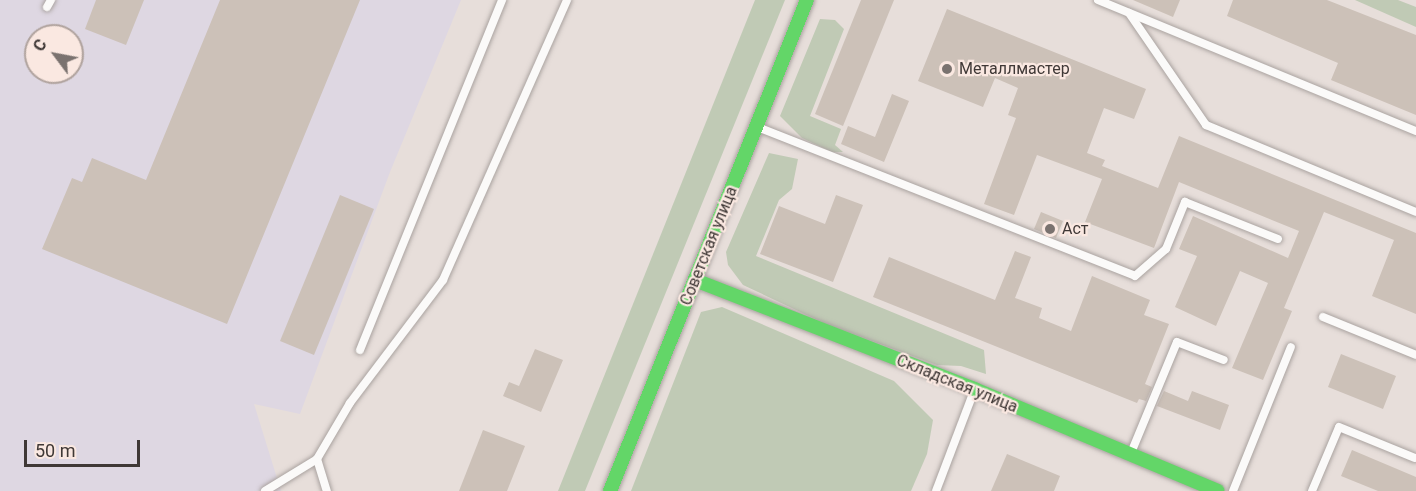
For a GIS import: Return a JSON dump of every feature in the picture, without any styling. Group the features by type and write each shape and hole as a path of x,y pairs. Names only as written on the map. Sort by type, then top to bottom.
{"street":[{"name":"Советская улица","path":"610,491 807,0"},
{"name":"Складская улица","path":"695,280 974,389 1129,456 1218,491"}],"lane":[{"path":"360,350 502,0"},
{"path":"265,491 317,459 350,403 443,280 567,0"},
{"path":"1098,0 1416,131"},
{"path":"1129,13 1206,125 1416,212"},
{"path":"757,127 1135,276 1166,249 1185,202 1278,239"},
{"path":"1323,317 1416,355"},
{"path":"1129,456 1177,342 1224,360"},
{"path":"1233,491 1291,347"},
{"path":"936,491 974,389"},
{"path":"1312,491 1339,427 1415,458"},
{"path":"317,459 327,491"}],"shaded area":[{"path":"0,0 461,0 390,172 300,414 254,404 281,491 0,491"}],"green space":[{"path":"755,0 785,0 585,491 558,491"},
{"path":"1355,0 1398,0 1416,7 1416,27"},
{"path":"820,19 835,20 844,29 810,116 841,129 835,145 843,152 832,152 802,138 780,116"},
{"path":"769,153 798,159 792,189 779,200 756,256 984,350 986,374 961,366 937,365 826,324 743,285 728,265 726,252"},
{"path":"722,307 894,381 933,420 927,454 911,491 631,491 701,312"}],"building":[{"path":"96,0 144,0 126,45 85,29"},
{"path":"220,0 360,0 227,324 42,249 72,178 82,182 92,158 146,180"},
{"path":"861,0 894,0 843,126 815,114"},
{"path":"1133,0 1180,0 1173,17"},
{"path":"1233,0 1327,0 1416,35 1416,115 1331,80 1338,63 1227,16"},
{"path":"947,9 1146,89 1134,119 1104,108 1087,153 1105,160 1102,166 1158,188 1179,136 1416,233 1416,314 1372,296 1394,240 1324,212 1284,308 1292,311 1263,380 1232,368 1268,283 1240,271 1216,326 1175,307 1197,256 1179,249 1193,216 1288,258 1299,231 1179,182 1154,248 1085,222 1102,179 1037,155 1014,215 984,204 1016,118 1008,115 1018,88 995,78 983,107 918,81"},
{"path":"892,94 909,101 884,162 841,144 848,126 875,137"},
{"path":"340,195 374,209 314,355 280,341"},
{"path":"836,195 863,205 833,282 760,254 779,206 825,224"},
{"path":"1041,212 1063,221 1056,238 1034,229"},
{"path":"1015,251 1031,257 1015,298 1042,308 1039,318 1071,331 1092,276 1150,300 1144,315 1169,324 1145,384 1152,387 1146,401 1139,399 1137,403 873,297 889,257 995,300"},
{"path":"535,349 563,360 541,412 503,396 509,382 519,386"},
{"path":"1341,354 1396,376 1383,409 1328,387"},
{"path":"1164,391 1188,401 1192,391 1229,405 1220,430 1157,406"},
{"path":"483,430 525,446 507,491 459,491"},
{"path":"1352,450 1416,477 1416,491 1378,491 1341,476"},
{"path":"1007,454 1060,476 1054,491 991,491"}],"traffic: fast":[{"path":"610,491 807,0"},
{"path":"695,280 974,389 1218,491"}],"place":[{"name":"Металлмастер","path":"947,69"},
{"name":"Аст","path":"1050,229"}]}
